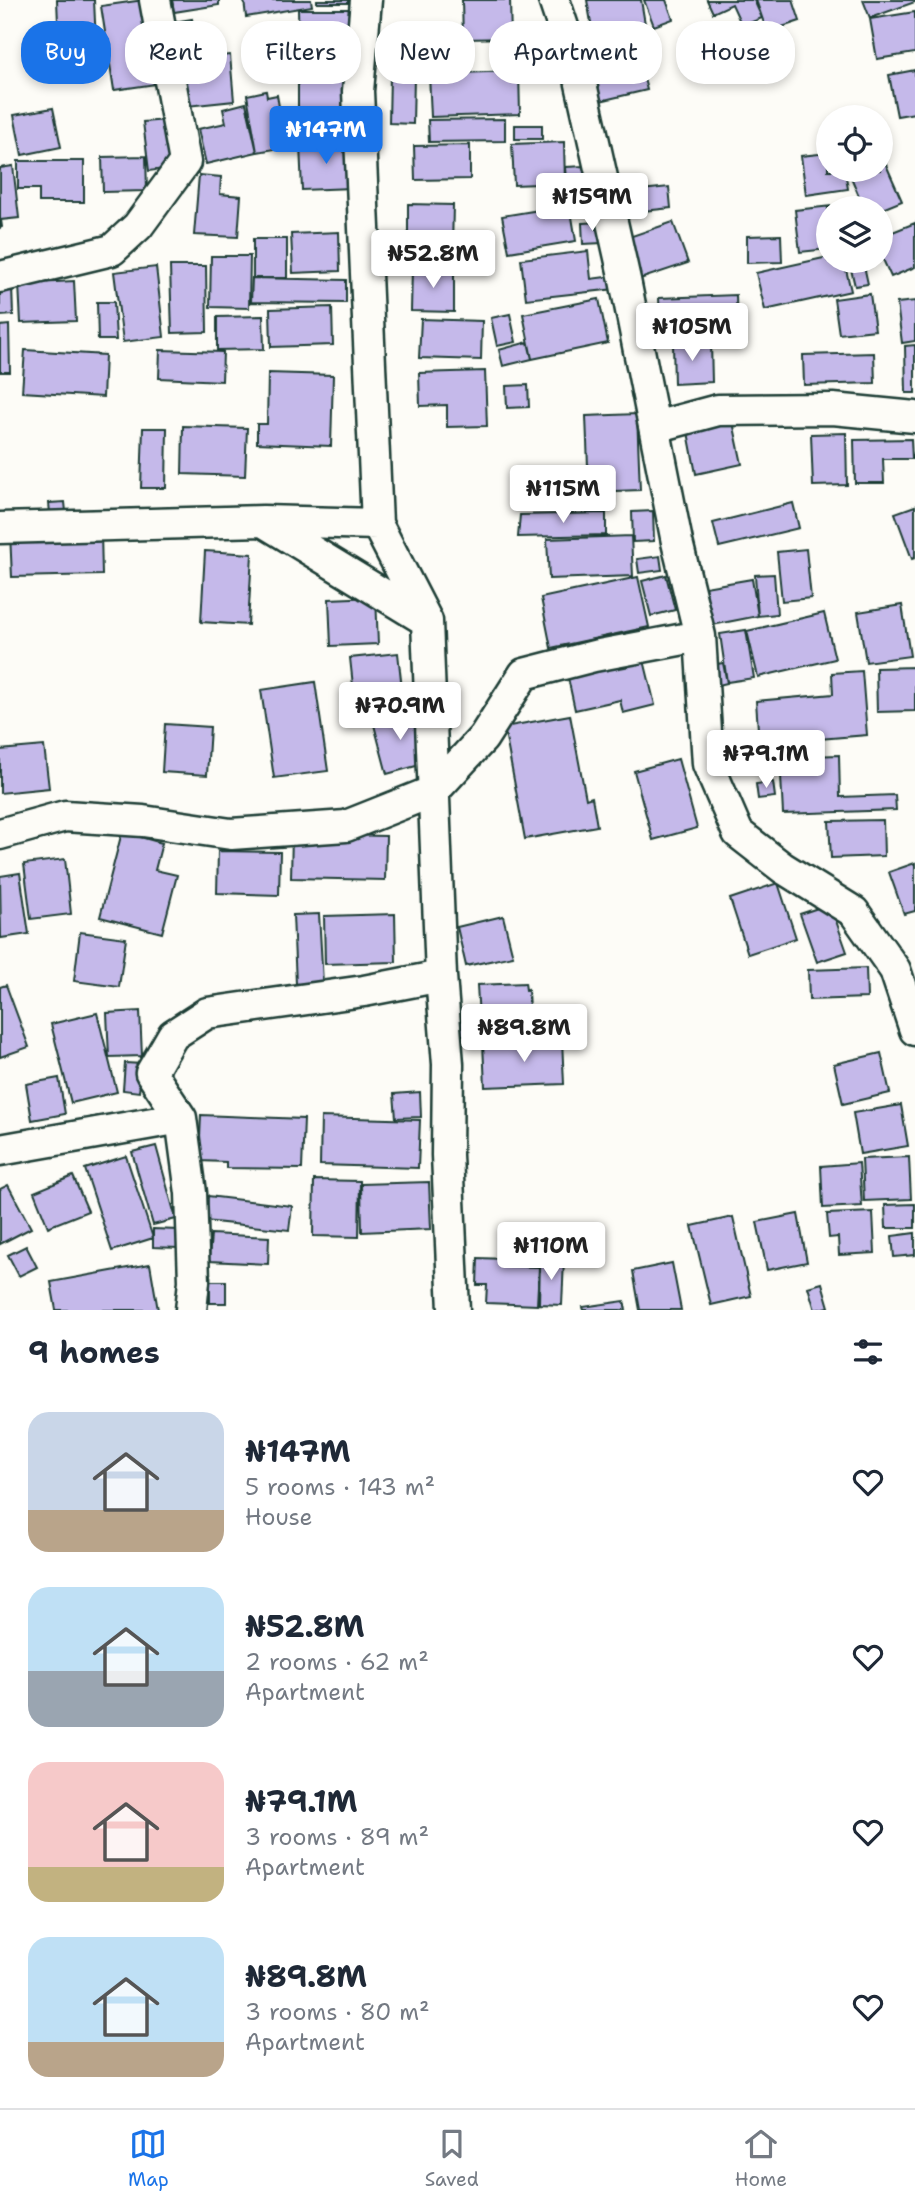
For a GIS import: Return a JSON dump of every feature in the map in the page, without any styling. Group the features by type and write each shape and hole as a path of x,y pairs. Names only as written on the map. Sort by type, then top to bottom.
{"street":[{"path":"0,277 112,250 138,226 185,162 155,0"},
{"path":"366,0 358,91 377,524 427,621 448,1064 447,1155 454,1310"},
{"path":"554,0 579,75 677,542 701,636 708,764 738,833 783,868 854,912 895,970 915,1030"},
{"path":"655,427 718,410 833,410 915,417"},
{"path":"0,528 262,521 377,524"},
{"path":"262,521 427,621"},
{"path":"0,834 65,816 142,821 231,834 346,826 434,791 482,738 524,674 594,656 701,636"},
{"path":"191,1310 194,1281 191,1193 181,1118 151,1073 173,1035 206,1013 364,991 442,976"},
{"path":"0,1150 181,1118"}],"building":[{"path":"57,0 94,0 95,21 58,21"},
{"path":"144,0 147,21 125,21 125,84 156,84 114,90 111,71 111,21 103,21 101,6"},
{"path":"172,0 219,0 219,5 174,12"},
{"path":"244,0 311,0 312,6 246,17"},
{"path":"317,0 348,0 348,3 317,3"},
{"path":"462,0 510,0 511,21 489,21 489,38 475,39 475,21 463,21"},
{"path":"587,0 641,0 644,21 591,21"},
{"path":"644,0 666,0 673,19 662,23 652,21"},
{"path":"707,0 754,0 762,18 740,21 732,4 713,13"},
{"path":"756,0 793,0 800,21 795,23 763,21"},
{"path":"863,0 914,0 915,2 870,18"},
{"path":"298,9 354,9 354,21 298,21"},
{"path":"915,12 915,53 877,59 870,19"},
{"path":"227,55 230,55 234,101 187,106 185,84 227,84"},
{"path":"915,70 915,113 897,116 889,75"},
{"path":"475,72 489,72 489,84 519,84 520,114 431,117 429,84 475,84"},
{"path":"298,84 349,84 350,111 298,112"},
{"path":"390,84 414,84 413,124 389,123"},
{"path":"595,84 645,84 647,90 600,101"},
{"path":"266,91 267,97 277,95 286,147 257,152 247,95"},
{"path":"246,103 257,152 206,164 198,129 226,123 223,109"},
{"path":"53,108 61,147 22,155 14,115"},
{"path":"505,119 505,141 429,142 428,120"},
{"path":"167,120 172,168 149,171 143,122"},
{"path":"515,125 542,125 542,139 515,139"},
{"path":"564,142 565,183 514,185 512,144"},
{"path":"351,143 352,188 302,190 300,145"},
{"path":"470,145 470,179 415,180 414,146"},
{"path":"816,154 816,182 847,182 848,189 806,195 801,156"},
{"path":"146,156 147,191 103,192 102,157"},
{"path":"18,161 84,161 84,202 39,202 39,189 18,189"},
{"path":"13,166 19,218 1,220 0,228 0,168"},
{"path":"585,166 586,180 567,181 566,167"},
{"path":"199,175 221,177 220,194 241,196 238,237 194,235"},
{"path":"893,181 902,201 893,205 893,196 859,196 853,182"},
{"path":"669,187 671,208 634,212 632,191"},
{"path":"408,204 453,205 452,248 408,247"},
{"path":"570,205 576,241 509,252 502,216"},
{"path":"816,208 816,250 800,252 795,210"},
{"path":"602,222 603,243 583,244 582,223"},
{"path":"673,222 688,263 640,279 626,238"},
{"path":"915,223 915,267 891,277 889,273 893,273 893,232"},
{"path":"339,232 340,271 293,273 291,234"},
{"path":"781,235 782,262 747,263 747,236"},
{"path":"253,239 287,239 287,278 253,278"},
{"path":"588,251 591,279 614,276 615,289 526,299 521,259"},
{"path":"211,256 250,256 249,308 210,307"},
{"path":"816,260 816,273 847,273 851,291 765,310 756,273"},
{"path":"170,266 206,266 207,332 172,333"},
{"path":"156,267 164,337 123,342 114,272"},
{"path":"412,268 454,269 454,312 411,311"},
{"path":"852,273 866,273 868,284 855,286"},
{"path":"252,278 346,280 346,303 251,302"},
{"path":"74,281 76,321 21,323 19,284"},
{"path":"12,286 13,315 0,316 0,287"},
{"path":"870,294 875,330 839,334 834,299"},
{"path":"736,295 737,333 674,335 673,317 660,317 659,298"},
{"path":"599,299 608,343 532,359 523,314"},
{"path":"915,301 915,341 902,343 897,303"},
{"path":"97,302 114,302 116,340 98,340"},
{"path":"332,307 333,345 271,347 270,309"},
{"path":"510,314 516,342 497,346 491,318"},
{"path":"263,316 264,349 217,350 217,317"},
{"path":"421,319 482,321 481,360 419,358"},
{"path":"9,325 10,372 0,372 0,326"},
{"path":"528,342 532,359 503,366 499,350"},
{"path":"711,342 712,382 674,384 673,344"},
{"path":"915,345 915,393 906,393 905,346"},
{"path":"25,350 105,355 103,397 22,392"},
{"path":"160,350 223,352 222,381 159,378"},
{"path":"874,353 875,383 804,385 803,355"},
{"path":"485,371 487,426 447,427 447,405 420,406 419,373"},
{"path":"268,373 333,375 331,446 257,443 257,424 267,424"},
{"path":"528,385 529,407 507,408 506,386"},
{"path":"637,414 640,490 589,492 586,416"},
{"path":"733,422 742,464 696,474 688,432"},
{"path":"183,426 247,428 245,476 182,474"},
{"path":"143,428 167,428 166,488 141,488"},
{"path":"846,433 847,485 813,486 811,434"},
{"path":"911,439 912,459 883,459 884,483 855,483 854,440"},
{"path":"65,502 67,521 51,523 49,503"},
{"path":"793,503 799,528 719,547 713,523"},
{"path":"915,506 915,558 912,559 895,513"},
{"path":"653,511 654,541 633,542 632,512"},
{"path":"606,513 606,535 518,537 520,515"},
{"path":"101,531 102,575 12,577 10,533"},
{"path":"631,536 633,576 549,579 547,539"},
{"path":"806,549 811,598 782,601 777,552"},
{"path":"205,551 252,554 248,625 201,622"},
{"path":"660,556 662,570 639,573 637,559"},
{"path":"774,574 777,614 758,616 755,575"},
{"path":"666,575 675,610 651,616 642,581"},
{"path":"638,577 649,627 551,648 541,598"},
{"path":"752,579 758,616 712,625 705,587"},
{"path":"376,597 378,644 331,646 329,599"},
{"path":"902,605 910,656 866,662 858,612"},
{"path":"824,613 835,659 758,677 747,631"},
{"path":"746,630 754,678 727,682 720,634"},
{"path":"398,653 403,698 355,704 350,658"},
{"path":"643,656 655,705 623,713 620,700 575,710 567,673"},
{"path":"723,663 727,683 710,687 706,666"},
{"path":"915,667 915,711 877,712 876,668"},
{"path":"862,671 867,735 759,744 756,701 833,694 832,673"},
{"path":"315,682 328,771 274,778 261,690"},
{"path":"413,710 427,763 387,774 373,721"},
{"path":"570,715 586,799 592,797 597,826 525,839 504,727"},
{"path":"165,724 210,727 207,775 162,772"},
{"path":"44,746 49,788 0,793 0,750"},
{"path":"839,755 840,797 895,795 896,810 783,814 780,757"},
{"path":"678,759 697,828 653,840 634,771"},
{"path":"773,782 775,797 758,799 756,784"},
{"path":"883,820 884,856 831,858 829,821"},
{"path":"122,832 162,843 155,870 177,875 162,933 100,917"},
{"path":"292,834 386,836 385,880 291,878"},
{"path":"218,851 280,852 279,895 217,893"},
{"path":"65,859 71,914 31,919 24,864"},
{"path":"915,863 915,911 904,914 889,872"},
{"path":"20,873 29,934 1,938 0,876"},
{"path":"778,883 796,938 748,954 730,899"},
{"path":"830,904 847,952 817,962 800,914"},
{"path":"319,914 323,983 296,984 293,915"},
{"path":"395,914 396,962 325,964 324,916"},
{"path":"503,916 513,956 466,966 457,927"},
{"path":"80,932 126,938 119,987 74,981"},
{"path":"866,968 867,998 809,1000 808,970"},
{"path":"525,983 526,990 528,989 530,1032 480,1035 477,985"},
{"path":"6,985 29,1047 0,1057 0,987"},
{"path":"140,1011 142,1056 109,1057 107,1013"},
{"path":"97,1013 117,1092 71,1103 51,1024"},
{"path":"476,1020 479,1035 455,1035 454,1021"},
{"path":"562,1040 564,1084 485,1087 483,1043"},
{"path":"881,1053 890,1093 843,1104 834,1064"},
{"path":"125,1063 142,1064 139,1092 123,1090"},
{"path":"59,1078 65,1114 32,1120 26,1084"},
{"path":"420,1092 421,1117 396,1118 394,1094"},
{"path":"901,1105 908,1146 860,1154 853,1113"},
{"path":"201,1115 304,1119 302,1169 226,1168 226,1162 199,1161"},
{"path":"321,1117 420,1120 418,1168 320,1165"},
{"path":"156,1146 176,1219 153,1225 132,1152"},
{"path":"126,1156 153,1238 112,1251 85,1169"},
{"path":"909,1157 911,1199 864,1201 862,1159"},
{"path":"859,1163 862,1206 823,1208 821,1166"},
{"path":"73,1176 88,1211 48,1227 34,1192"},
{"path":"314,1180 360,1181 359,1237 313,1236"},
{"path":"429,1182 431,1229 362,1232 361,1184"},
{"path":"8,1185 31,1228 0,1244 0,1189"},
{"path":"208,1196 292,1206 289,1230 205,1221"},
{"path":"915,1204 915,1228 886,1228 885,1205"},
{"path":"873,1212 875,1253 839,1255 838,1237 829,1238 827,1214"},
{"path":"798,1214 807,1262 767,1270 757,1222"},
{"path":"733,1217 751,1296 711,1305 692,1226"},
{"path":"153,1229 178,1230 178,1248 153,1247"},
{"path":"915,1233 915,1255 894,1257 892,1236"},
{"path":"211,1234 269,1237 268,1264 209,1261"},
{"path":"26,1246 37,1267 19,1276 8,1255"},
{"path":"478,1258 505,1259 505,1266 539,1267 537,1305 486,1303 487,1285 477,1285"},
{"path":"540,1259 564,1260 562,1305 539,1304"},
{"path":"672,1263 681,1310 640,1310 633,1271"},
{"path":"150,1264 158,1310 56,1310 51,1282"},
{"path":"210,1281 226,1281 226,1303 210,1303"},
{"path":"822,1283 829,1307 815,1310 808,1287"},
{"path":"624,1301 626,1310 584,1310 583,1307"}]}
